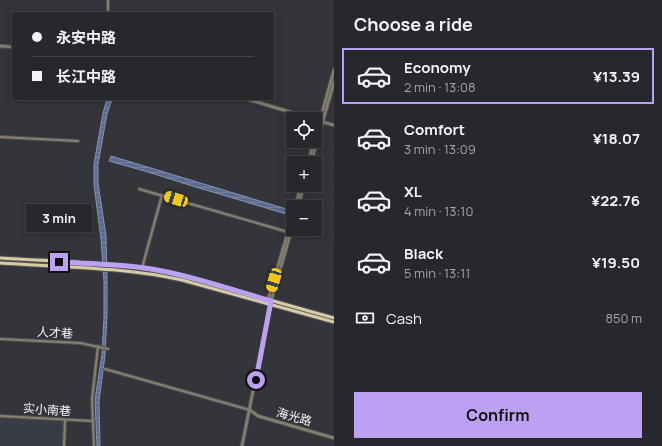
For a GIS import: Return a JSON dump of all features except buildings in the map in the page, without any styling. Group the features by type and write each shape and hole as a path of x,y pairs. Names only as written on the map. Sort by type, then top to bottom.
{"main road":[{"path":"0,258 142,268 184,276 334,322"},
{"path":"0,263 160,275 334,318"}],"street":[{"path":"108,0 108,12"},
{"path":"0,46 12,46"},
{"path":"322,118 334,70"},
{"path":"322,119 334,82"},
{"path":"250,100 291,112"},
{"path":"322,122 334,125"},
{"path":"0,137 78,141"},
{"path":"139,189 286,232"},
{"path":"142,268 162,195"},
{"path":"242,446 270,302 288,236"},
{"name":"人才巷","path":"0,339 80,343 107,349"},
{"path":"94,446 92,400 99,346"},
{"path":"105,369 250,410"},
{"name":"海光路","path":"250,410 258,416 334,438"},
{"name":"实小南巷","path":"0,416 94,421"},
{"path":"64,446 65,420"}],"shaded area":[{"path":"0,417 64,421 63,446 0,446"}],"water":[{"path":"107,100 112,100 107,114 98,164 98,183 106,236 107,316 105,355 99,401 100,446 97,446 95,400 102,354 104,281 101,239 94,185 94,164"},
{"path":"111,156 286,209 286,214 148,172 109,161"}],"route":[{"path":"59,262 161,271 184,276 271,301 256,380"}]}
